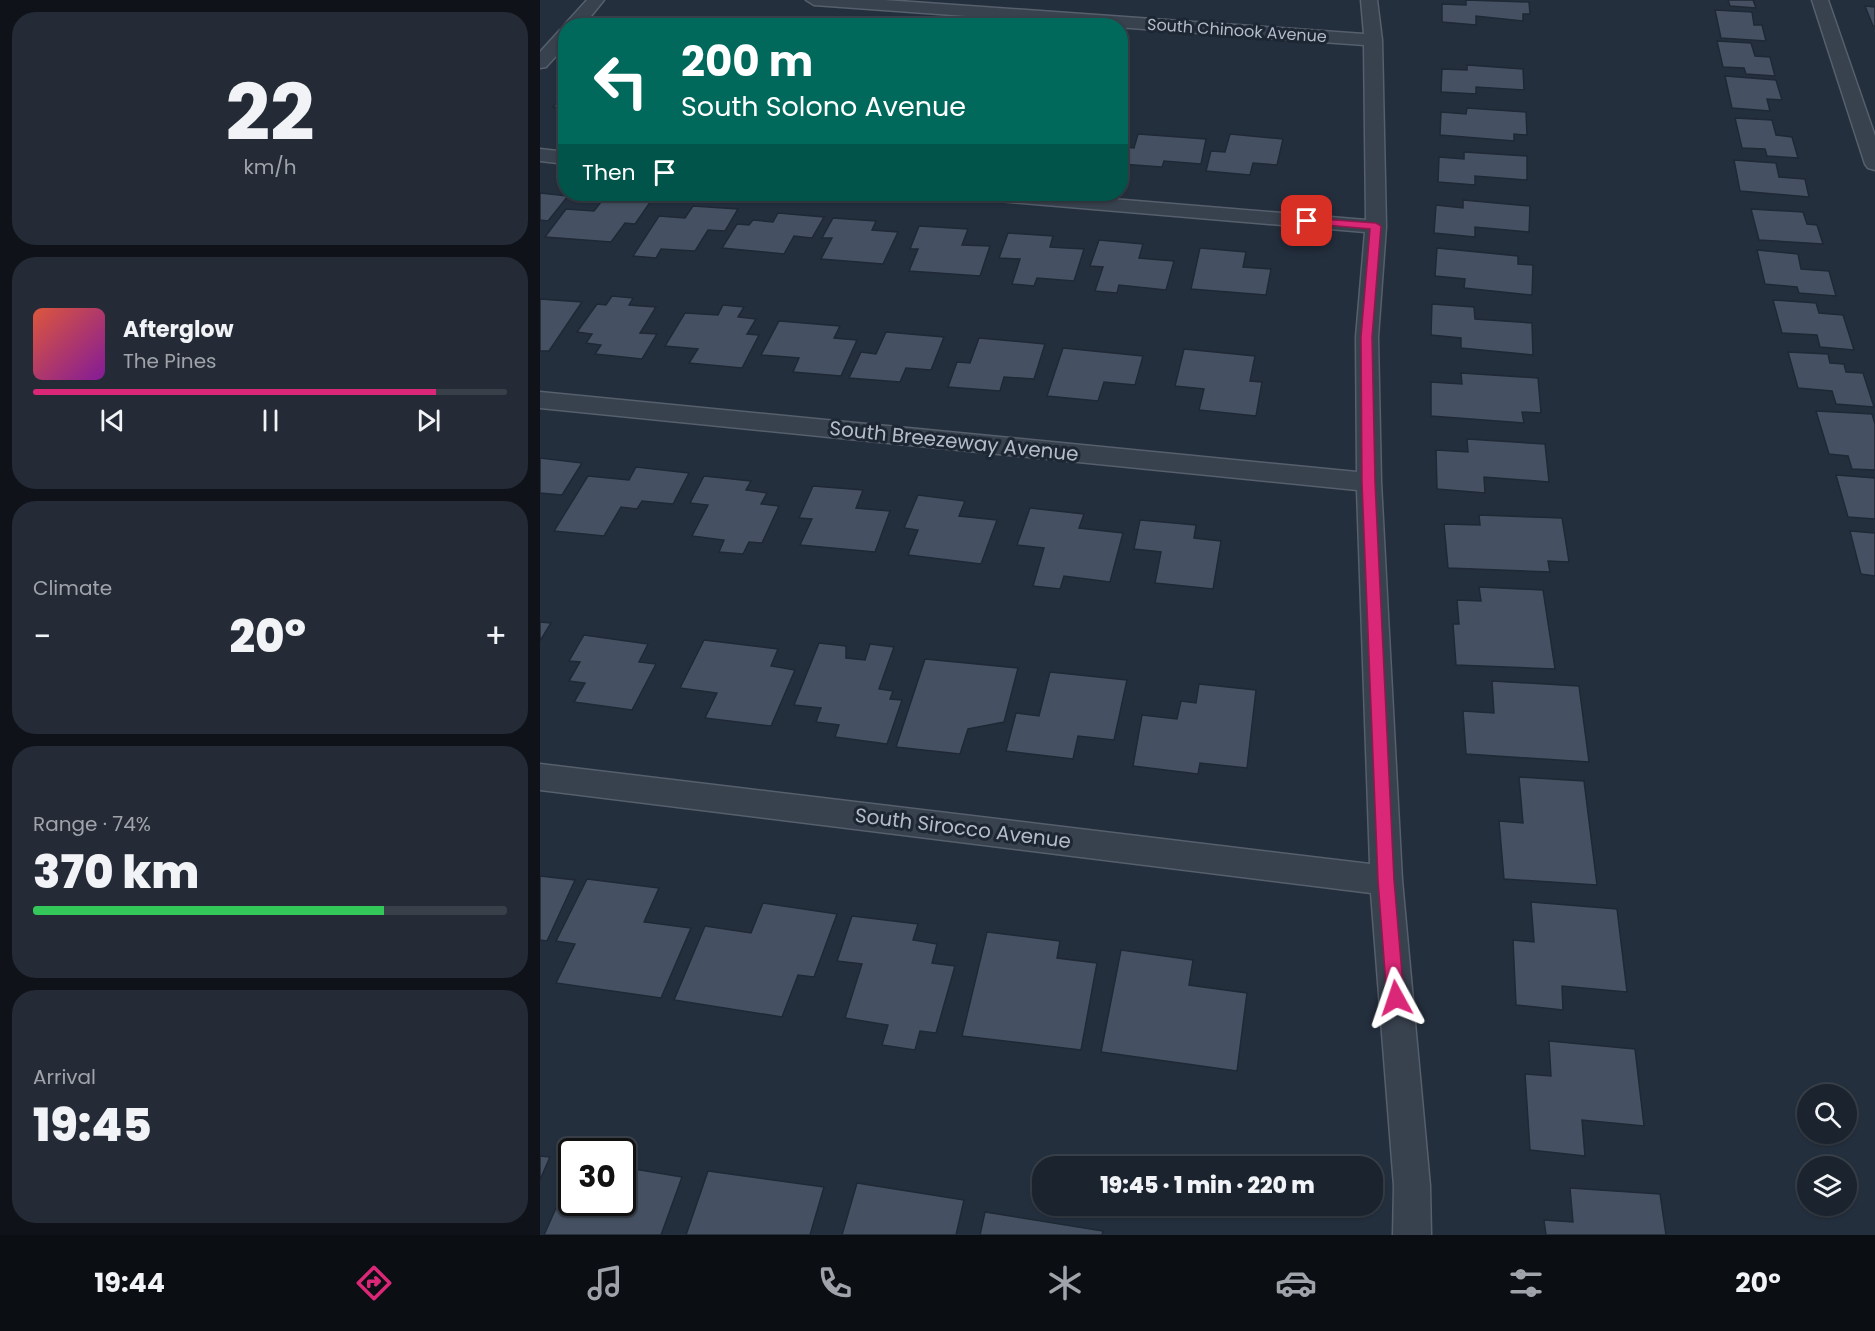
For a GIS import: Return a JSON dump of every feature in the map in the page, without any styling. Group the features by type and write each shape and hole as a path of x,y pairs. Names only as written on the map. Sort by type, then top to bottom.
{"street":[{"path":"580,18 596,0"},
{"name":"South Chinook Avenue","path":"814,0 1066,18"},
{"path":"1369,0 1373,40 1376,226 1367,337 1369,482 1386,880 1412,1186 1412,1235"},
{"path":"1820,0 1874,159"},
{"name":"South Chinook Avenue","path":"1128,22 1373,40"},
{"path":"540,63 558,43"},
{"path":"540,156 558,157"},
{"path":"1072,201 1376,226"},
{"name":"South Breezeway Avenue","path":"540,400 1369,482"},
{"name":"South Sirocco Avenue","path":"540,777 1386,880"}],"building":[{"path":"1466,0 1529,2 1530,14 1523,14 1523,21 1476,16 1476,25 1442,22 1442,4 1466,5"},
{"path":"1728,0 1753,0 1756,8 1730,6"},
{"path":"1865,6 1875,7 1875,26 1873,26"},
{"path":"1715,10 1752,12 1754,25 1762,25 1766,41 1721,38"},
{"path":"1717,41 1751,43 1755,56 1770,57 1775,76 1746,74 1744,68 1723,67"},
{"path":"1467,65 1523,69 1524,90 1476,87 1476,94 1441,92 1442,69 1467,70"},
{"path":"1725,76 1776,80 1782,100 1767,99 1770,111 1732,108"},
{"path":"1467,108 1526,112 1527,135 1514,134 1514,141 1440,135 1441,112 1466,114"},
{"path":"1735,118 1772,120 1776,135 1792,137 1798,158 1767,156 1765,149 1742,148"},
{"path":"1138,134 1206,139 1201,164 1164,161 1162,167 1128,165 1128,147 1134,148"},
{"path":"1230,134 1283,139 1277,165 1253,163 1250,175 1206,171 1211,151 1225,152"},
{"path":"1464,152 1527,156 1527,180 1475,176 1475,185 1438,182 1439,157 1464,159"},
{"path":"1734,160 1776,163 1779,177 1805,179 1809,197 1740,191"},
{"path":"540,193 558,195 558,201 564,201 548,221 540,220"},
{"path":"1463,200 1530,206 1529,232 1475,227 1475,237 1434,233 1436,205 1463,208"},
{"path":"602,201 651,201 635,224 625,223 611,242 545,237 566,209 594,211"},
{"path":"693,206 738,209 725,231 708,230 695,251 661,249 656,258 633,256 659,216 685,218"},
{"path":"1751,209 1803,212 1807,224 1817,225 1823,244 1759,240"},
{"path":"778,213 824,217 812,238 794,236 784,254 722,248 737,224 749,225 753,220 773,222"},
{"path":"833,218 876,221 872,230 898,232 883,264 821,259 832,238 822,238"},
{"path":"919,226 968,229 962,245 990,246 980,276 909,271 918,249 910,249"},
{"path":"1008,233 1053,236 1050,247 1084,249 1074,281 1037,278 1034,286 1012,284 1020,259 999,258"},
{"path":"1099,240 1143,244 1139,258 1174,261 1166,290 1119,285 1117,293 1095,291 1103,267 1090,266"},
{"path":"1200,248 1246,252 1243,267 1271,269 1266,295 1191,289"},
{"path":"1437,248 1518,256 1518,264 1533,265 1532,295 1464,288 1465,279 1435,276"},
{"path":"1757,250 1798,254 1801,269 1829,271 1836,296 1799,293 1797,287 1765,284"},
{"path":"612,296 633,298 629,305 656,307 640,333 657,334 642,359 595,354 601,345 586,343 592,334 577,332 597,304 606,305"},
{"path":"540,299 582,302 549,351 540,351"},
{"path":"1773,300 1816,303 1819,313 1843,315 1854,350 1820,347 1817,335 1782,333"},
{"path":"1432,304 1474,307 1475,319 1532,323 1533,355 1461,348 1461,338 1431,335"},
{"path":"723,305 744,307 738,317 756,319 747,334 759,335 742,368 689,363 698,349 665,346 685,313 718,315"},
{"path":"779,321 840,326 834,338 857,340 841,376 793,372 799,358 761,355"},
{"path":"886,332 944,337 931,370 906,368 900,382 849,378 861,352 876,354"},
{"path":"979,338 1045,344 1034,379 1004,377 1000,391 948,387 957,362 970,363"},
{"path":"1063,348 1143,356 1135,385 1104,382 1098,401 1047,396"},
{"path":"1184,349 1255,356 1250,381 1262,382 1256,416 1199,410 1204,389 1175,386"},
{"path":"1788,352 1828,354 1830,363 1844,364 1846,372 1863,373 1874,407 1836,404 1832,391 1798,388"},
{"path":"1461,373 1538,378 1541,413 1522,412 1524,423 1431,416 1431,382 1462,384"},
{"path":"1816,411 1872,414 1875,424 1875,470 1852,469 1848,456 1829,454"},
{"path":"1467,439 1545,444 1549,482 1484,477 1485,493 1437,489 1436,450 1468,452"},
{"path":"540,458 582,463 562,495 540,493"},
{"path":"636,467 689,473 673,504 642,501 637,509 621,507 604,536 554,531 588,476 629,480"},
{"path":"1836,475 1875,478 1875,519 1848,517"},
{"path":"704,476 751,481 746,490 767,493 761,504 779,506 762,543 749,542 743,554 719,552 724,540 692,536 708,505 690,503"},
{"path":"813,486 863,490 856,508 890,511 875,552 800,545 812,519 799,518"},
{"path":"918,495 965,501 959,516 997,520 981,564 908,555 918,530 904,528"},
{"path":"1030,508 1084,514 1079,528 1123,533 1110,582 1064,576 1060,589 1033,586 1044,548 1017,545"},
{"path":"1479,515 1562,518 1569,562 1548,561 1550,572 1448,568 1444,524 1480,525"},
{"path":"1140,520 1196,525 1194,538 1221,541 1213,589 1155,583 1161,552 1134,549"},
{"path":"1850,531 1875,533 1875,576 1861,574"},
{"path":"1479,587 1543,590 1555,669 1456,665 1453,624 1459,624 1457,600 1481,601"},
{"path":"540,622 551,623 540,641"},
{"path":"584,635 648,644 639,662 656,664 632,710 574,702 585,683 569,681 580,662 569,661"},
{"path":"704,640 778,649 771,666 795,670 771,726 705,718 717,693 680,688"},
{"path":"819,643 846,646 846,658 865,660 870,644 894,647 879,689 893,691 890,699 902,700 887,744 835,737 839,725 816,722 821,708 794,705"},
{"path":"925,659 1018,668 1004,722 968,729 960,754 896,747"},
{"path":"1050,672 1127,680 1114,740 1078,736 1073,759 1006,751 1016,713 1039,716"},
{"path":"1492,681 1579,686 1589,762 1466,754 1463,711 1494,713"},
{"path":"1199,684 1256,690 1247,768 1200,763 1198,774 1133,766 1142,715 1177,719 1181,701 1196,703"},
{"path":"1519,777 1584,781 1597,885 1504,879 1499,821 1523,823"},
{"path":"540,876 575,880 547,941 540,940"},
{"path":"587,879 659,888 644,922 691,928 661,998 556,983 575,944 556,941"},
{"path":"1531,902 1617,909 1627,992 1562,986 1563,1010 1516,1005 1513,940 1534,942"},
{"path":"763,903 837,914 814,977 798,975 782,1017 674,1000 705,926 751,933"},
{"path":"852,916 918,924 913,940 937,944 932,963 955,966 936,1033 920,1031 915,1050 882,1045 888,1025 845,1018 862,964 837,961"},
{"path":"987,932 1060,941 1057,958 1097,963 1081,1050 962,1036"},
{"path":"1121,950 1193,960 1189,985 1247,993 1237,1071 1101,1052"},
{"path":"1549,1041 1635,1049 1644,1126 1582,1120 1585,1156 1530,1150 1525,1074 1551,1076"},
{"path":"540,1156 550,1157 540,1180"},
{"path":"636,1169 682,1177 661,1235 544,1235 558,1204 558,1216 636,1216"},
{"path":"708,1171 824,1187 810,1235 686,1235"},
{"path":"857,1183 964,1200 956,1235 842,1235"},
{"path":"1570,1188 1660,1194 1666,1235 1546,1235 1544,1220 1573,1222"},
{"path":"985,1212 1103,1231 1102,1235 980,1235"}],"route":[{"path":"1307,221 1376,226 1367,337 1369,482 1386,880 1396,998"}]}
